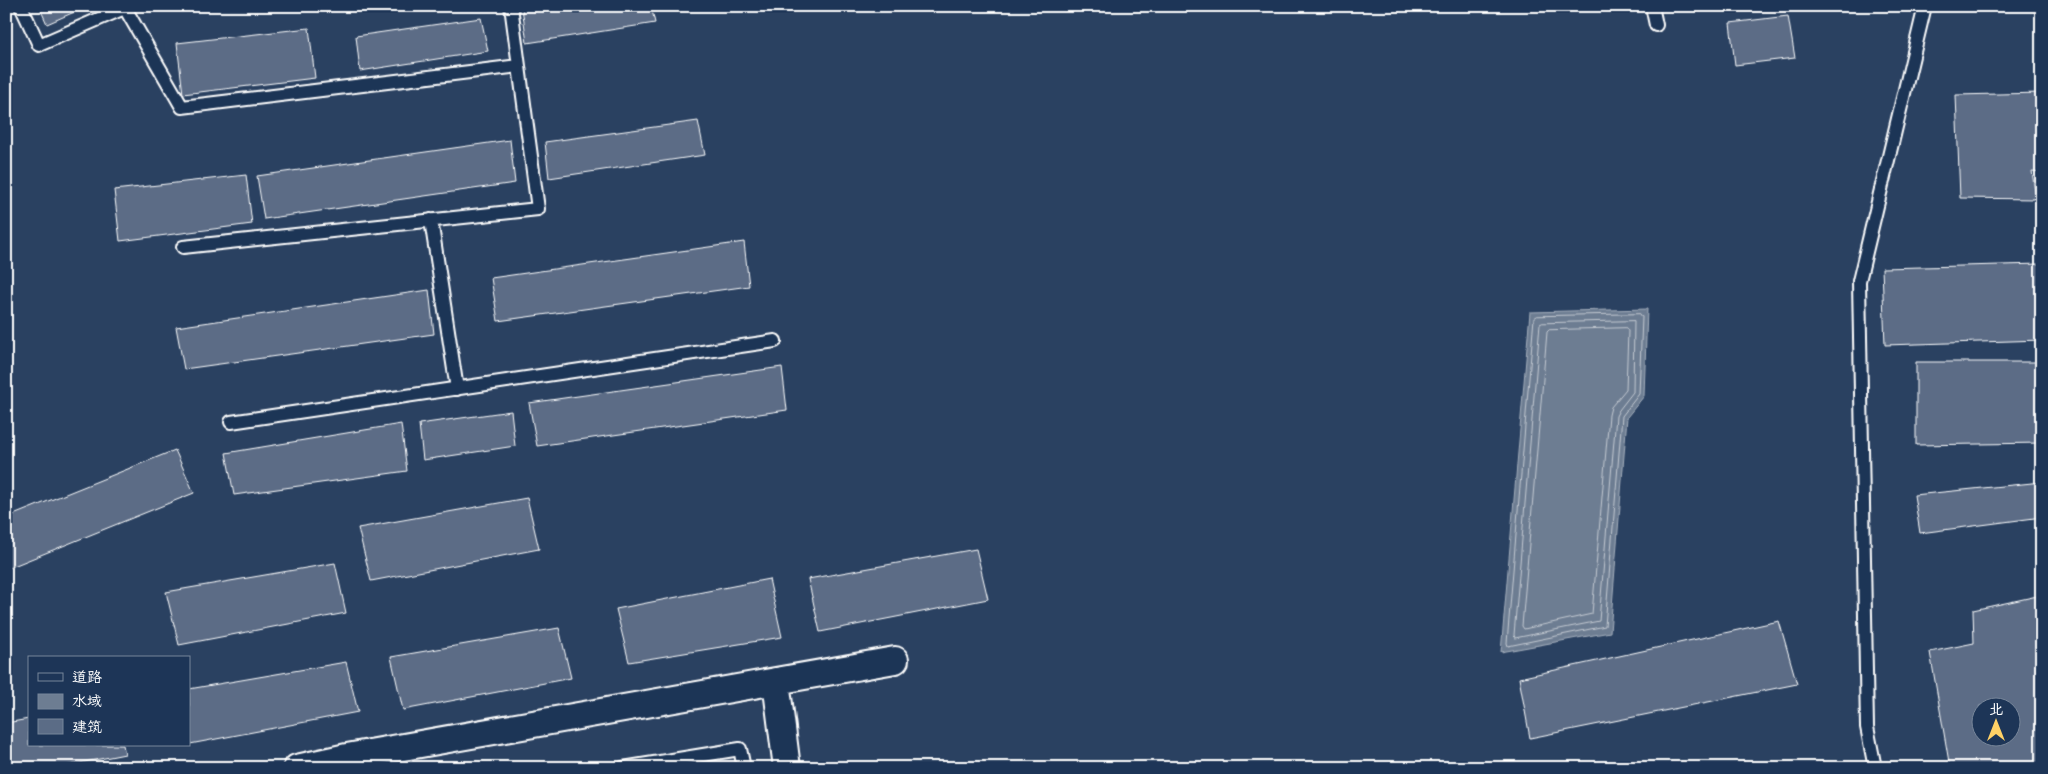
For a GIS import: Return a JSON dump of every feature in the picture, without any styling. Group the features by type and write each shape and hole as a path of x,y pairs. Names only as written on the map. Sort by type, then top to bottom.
{"street":[{"path":"297,768 347,756 895,660"},
{"path":"776,681 787,768"}],"lane":[{"path":"21,6 39,45 127,7 182,106 519,66"},
{"path":"183,247 538,208 511,6"},
{"path":"1652,6 1656,25"},
{"path":"1875,768 1867,727 1859,280 1925,6"},
{"path":"431,220 458,389"},
{"path":"231,422 775,341"},
{"path":"623,768 740,749 744,768"}],"water":[{"path":"1647,309 1644,396 1627,417 1610,632 1501,652 1530,312"}],"building":[{"path":"39,6 88,6 47,24"},
{"path":"532,6 651,6 655,23 527,43 522,8"},
{"path":"1788,16 1795,58 1735,65 1730,23"},
{"path":"481,18 488,51 360,71 356,36"},
{"path":"309,28 315,78 183,94 177,43"},
{"path":"2042,93 2042,172 2032,171 2036,199 1960,198 1956,95"},
{"path":"698,121 705,155 549,178 545,142"},
{"path":"510,140 515,183 264,219 257,176"},
{"path":"246,175 252,224 120,241 114,190"},
{"path":"744,242 749,286 498,321 491,278"},
{"path":"2041,264 2042,340 1885,345 1882,268"},
{"path":"429,290 434,334 184,369 176,327"},
{"path":"1916,362 2042,362 2042,443 1916,445"},
{"path":"782,367 787,410 537,446 529,403"},
{"path":"511,411 515,446 423,460 419,424"},
{"path":"401,424 407,471 234,495 226,453"},
{"path":"175,450 194,493 6,569 6,518"},
{"path":"2042,482 2042,517 1920,533 1914,495"},
{"path":"527,498 539,549 371,581 358,528"},
{"path":"976,549 988,599 820,632 808,579"},
{"path":"335,563 346,613 179,645 166,592"},
{"path":"769,579 782,637 629,662 616,609"},
{"path":"2042,595 2042,768 1950,768 1930,652 1974,643 1973,610"},
{"path":"1779,621 1797,684 1530,738 1519,678"},
{"path":"559,628 571,678 403,710 391,657"},
{"path":"346,662 358,712 190,744 190,689"},
{"path":"28,719 28,746 123,746 125,754 54,768 6,768 6,723"}]}
